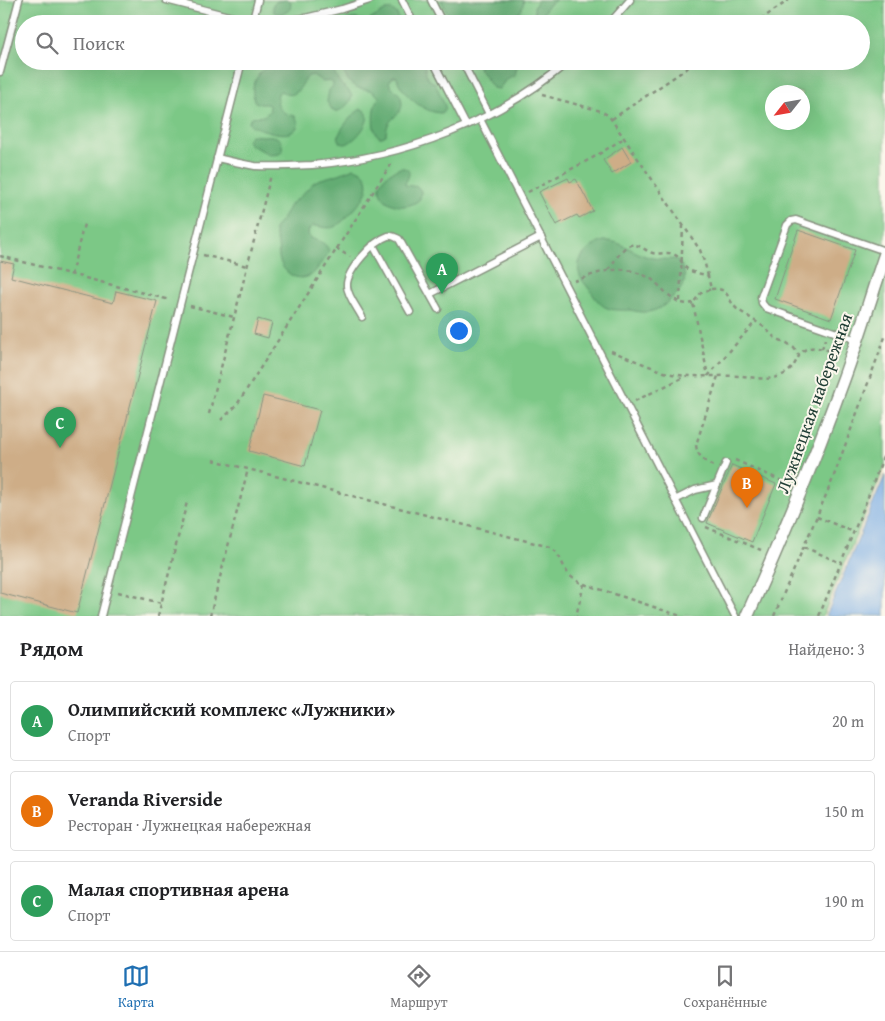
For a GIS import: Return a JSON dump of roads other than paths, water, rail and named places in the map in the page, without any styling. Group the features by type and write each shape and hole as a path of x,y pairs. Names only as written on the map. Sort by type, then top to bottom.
{"street":[{"name":"Лужнецкая набережная","path":"747,616 816,453 857,340 885,255"}],"lane":[{"path":"15,15 19,0"},
{"path":"166,0 222,15"},
{"path":"254,15 258,0"},
{"path":"317,15 370,0"},
{"path":"402,0 410,15"},
{"path":"431,0 438,15"},
{"path":"617,15 630,0"},
{"path":"0,72 15,15"},
{"path":"101,616 240,70"},
{"path":"438,70 466,125"},
{"path":"467,70 489,114"},
{"path":"218,158 250,165 323,164 400,149 436,138 480,119 529,91 557,70"},
{"path":"480,119 735,616"},
{"path":"857,340 766,308 762,303 761,297 786,225 791,221 796,220 885,251"},
{"path":"362,317 349,293 347,285 349,276 363,255 373,245 388,236 398,239 438,309"},
{"path":"430,294 541,237"},
{"path":"373,245 410,312"},
{"path":"703,518 726,463"},
{"path":"675,500 695,490 717,485"}],"water":[{"path":"885,475 885,616 826,616"}],"place":[{"name":"Олимпийский комплекс «Лужники»","path":"442,294"},
{"name":"Малая спортивная арена","path":"60,448"},
{"name":"Veranda Riverside","path":"747,508"}]}
